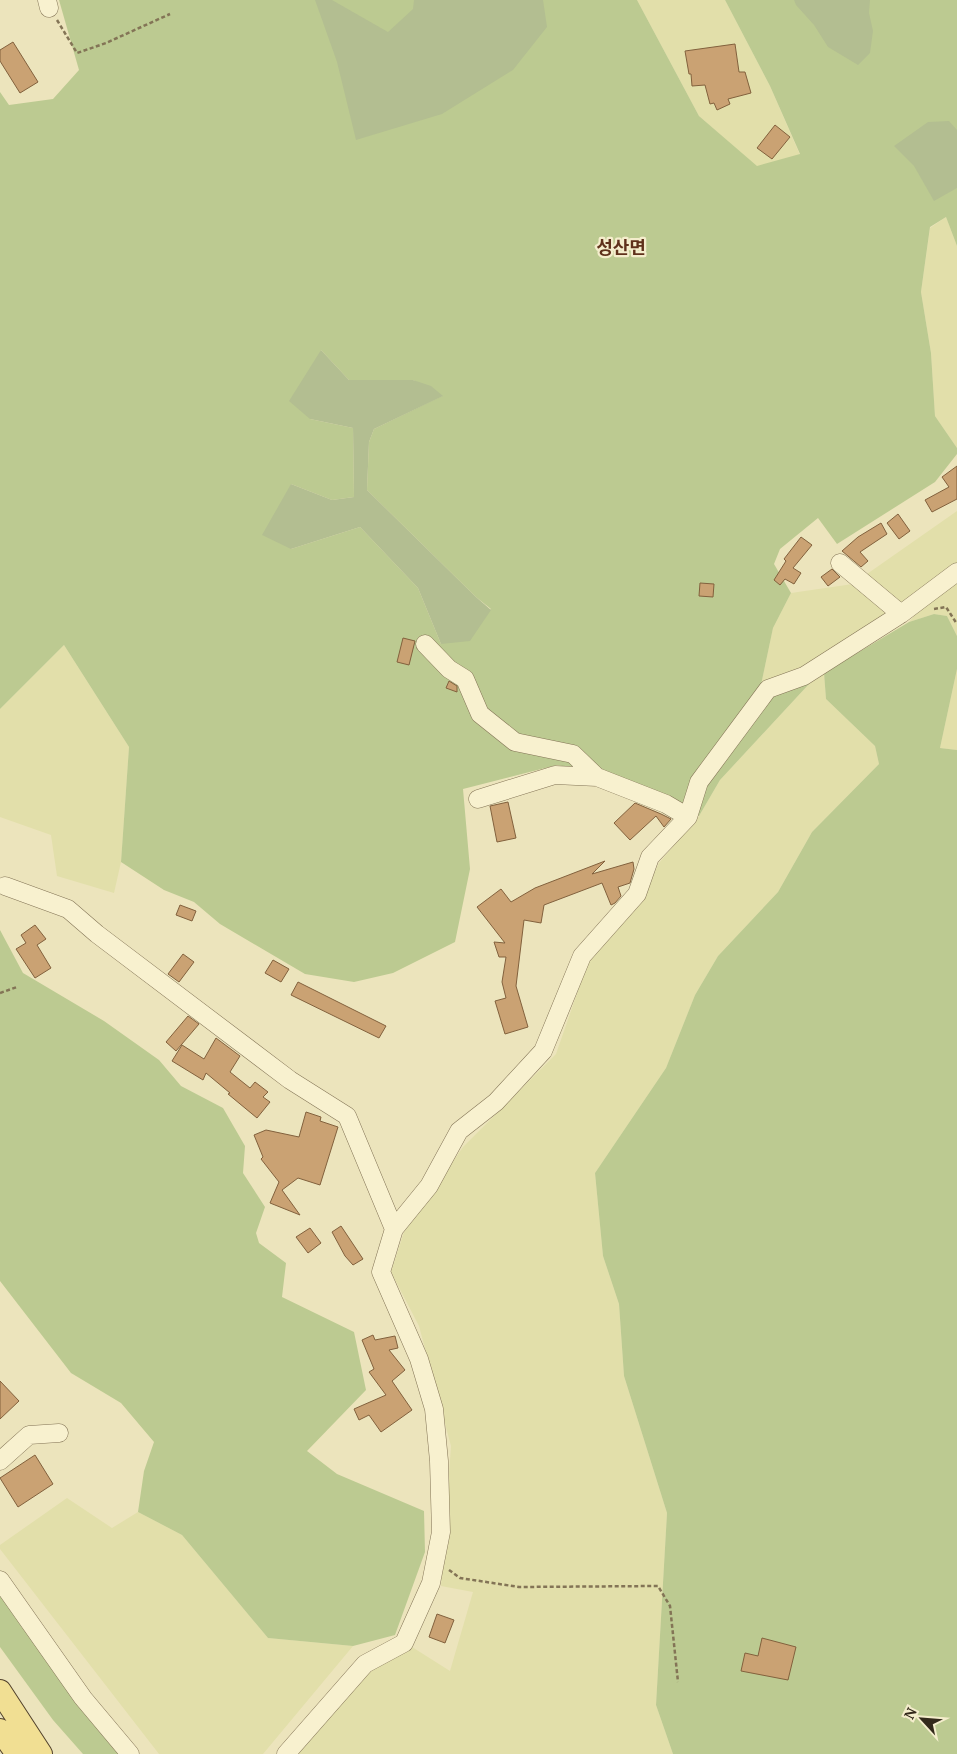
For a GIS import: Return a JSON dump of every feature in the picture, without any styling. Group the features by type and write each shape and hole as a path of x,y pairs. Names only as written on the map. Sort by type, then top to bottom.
{"main road":[{"path":"0,1691 41,1754"},
{"path":"0,1730 17,1754"}],"street":[{"path":"840,563 901,614"},
{"path":"286,1754 365,1664 404,1643 431,1583 436,1560 441,1532 439,1461 434,1409 419,1359 381,1272 394,1229 429,1186 459,1131 496,1102 543,1051 582,956 637,894 650,857 688,818 699,782 768,689 804,676 901,614 957,572"},
{"path":"426,644 449,669 465,679 480,714 515,742 573,754 597,777"},
{"path":"478,799 555,775 597,777 666,804 688,818"},
{"path":"5,886 68,909 97,934 290,1080 347,1116 394,1229"},
{"path":"0,1461 29,1435 59,1433"},
{"path":"0,1580 83,1698 130,1754"}],"path":[{"path":"48,4 77,53 106,43 170,14"},
{"path":"0,993 17,987"},
{"path":"436,1560 460,1578 519,1587 658,1586 670,1606 678,1682"}],"shaded area":[{"path":"637,0 725,0 770,86 800,155 757,167 699,116"},
{"path":"946,217 957,246 957,448 935,416 931,353 921,292 930,228"},
{"path":"957,511 957,564 903,604 867,574"},
{"path":"957,578 957,636 947,616 934,614 909,622 926,601"},
{"path":"853,584 889,614 798,671 761,685 773,628 791,593"},
{"path":"64,645 129,747 121,862 114,893 57,876 51,835 0,817 0,709"},
{"path":"957,669 957,750 940,748"},
{"path":"824,673 826,699 875,746 879,764 812,832 778,892 718,956 695,995 666,1068 595,1173 603,1256 619,1304 624,1376 667,1513 656,1705 673,1754 294,1754 364,1674 412,1647 450,1671 473,1592 441,1586 451,1446 419,1326 391,1272 404,1232 463,1147 556,1054 588,962 639,904 659,863 699,816 720,780 809,684"},
{"path":"67,1498 112,1528 138,1512 182,1535 268,1638 353,1646 263,1754 159,1754 0,1549 0,1545"}],"green space":[{"path":"59,0 637,0 699,116 757,166 800,154 770,86 725,0 957,0 957,246 946,217 930,227 921,292 931,353 935,416 957,448 957,454 935,482 837,544 818,518 780,549 774,564 791,593 773,628 761,685 809,684 720,780 699,816 621,777 557,765 463,789 470,869 455,942 393,973 354,982 305,974 220,924 194,902 164,890 121,862 129,747 64,645 0,709 0,92 9,105 53,99 79,70","holes":["321,350 349,380 413,380 442,396 374,429 369,442 367,490 476,597 491,609 441,644 418,588 360,527 291,549 291,484 332,500 354,497 353,428 310,419"]},
{"path":"315,0 332,0 388,32 413,9 414,0 543,0 547,27 513,70 442,114 356,140 337,62"},
{"path":"794,0 870,0 869,13 873,31 870,53 858,65 828,47 814,25 796,5"},
{"path":"949,121 957,130 957,188 934,201 914,166 894,146 928,122"},
{"path":"321,350 349,380 413,380 431,386 443,396 374,429 369,442 367,490 491,610 470,641 441,644 418,588 360,527 291,549 262,535 291,484 332,500 354,497 353,428 310,419 289,401"},
{"path":"934,614 947,616 957,636 957,669 940,748 957,750 957,1754 673,1754 656,1705 667,1513 624,1376 619,1304 603,1256 595,1173 666,1068 695,995 718,956 778,892 812,832 879,764 875,746 826,699 824,673 909,622"},
{"path":"0,930 23,973 104,1021 159,1060 181,1086 223,1108 245,1146 243,1173 265,1207 256,1233 259,1243 286,1263 282,1297 354,1332 366,1390 307,1451 337,1474 424,1511 425,1552 395,1635 353,1646 268,1638 182,1535 138,1512 144,1471 154,1442 121,1403 71,1373 0,1281"},
{"path":"0,1593 125,1754 83,1754 53,1720 0,1647"}],"building":[{"path":"13,42 38,82 20,93 0,61 0,50"},
{"path":"735,44 739,72 745,72 751,93 728,99 730,104 717,110 714,103 710,104 705,85 692,86 685,51"},
{"path":"775,125 790,137 772,159 757,148"},
{"path":"957,466 957,499 932,512 925,500 949,487 942,477"},
{"path":"898,514 910,531 899,539 887,523"},
{"path":"881,523 887,534 860,552 868,561 861,567 842,551 858,537"},
{"path":"801,537 812,545 793,568 801,573 794,584 785,579 780,585 774,580 786,561 784,559"},
{"path":"832,569 840,577 828,586 821,577"},
{"path":"700,583 714,584 713,597 699,596"},
{"path":"403,638 415,641 409,665 397,662"},
{"path":"449,681 457,686 457,692 446,688"},
{"path":"508,802 516,838 497,842 490,806"},
{"path":"635,803 671,819 664,827 656,816 630,840 614,823"},
{"path":"605,861 592,874 633,862 634,869 630,883 618,887 621,896 615,903 611,905 602,883 544,905 541,923 524,920 516,986 528,1027 505,1034 495,1001 506,998 502,982 506,957 499,957 494,942 505,943 477,907 501,889 511,902 535,888"},
{"path":"180,905 196,911 192,921 176,915"},
{"path":"35,925 46,939 37,945 51,968 35,978 16,949 26,943 21,935"},
{"path":"183,954 194,962 179,982 168,974"},
{"path":"273,960 289,969 281,982 265,973"},
{"path":"298,982 386,1026 379,1038 291,995"},
{"path":"188,1016 199,1024 176,1051 166,1042"},
{"path":"216,1038 240,1056 230,1072 250,1088 255,1082 268,1092 263,1097 270,1102 257,1118 206,1073 203,1080 172,1061 182,1045 204,1059"},
{"path":"306,1112 321,1117 320,1121 338,1127 320,1185 298,1178 282,1190 300,1215 270,1203 279,1182 261,1159 263,1157 254,1135 266,1130 299,1137"},
{"path":"341,1226 363,1259 353,1265 345,1256 332,1232"},
{"path":"310,1228 321,1243 308,1253 296,1237"},
{"path":"373,1335 375,1340 395,1336 398,1348 389,1350 405,1370 392,1381 412,1410 381,1432 369,1415 359,1420 354,1409 386,1395 369,1372 374,1369 362,1340"},
{"path":"0,1381 19,1401 0,1419"},
{"path":"35,1455 53,1484 18,1507 0,1478"},
{"path":"437,1614 454,1620 445,1643 429,1637"},
{"path":"762,1638 796,1647 788,1680 741,1671 745,1653 758,1656"}],"district":[{"name":"성산면","path":"621,248"}]}
